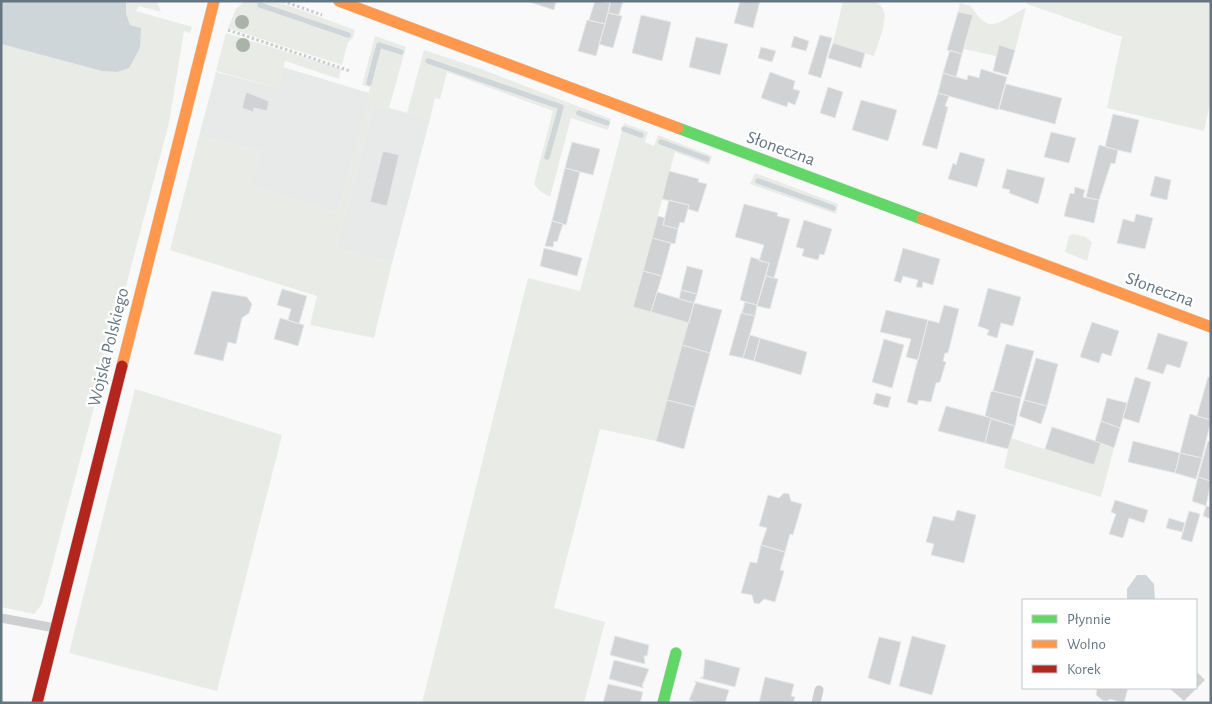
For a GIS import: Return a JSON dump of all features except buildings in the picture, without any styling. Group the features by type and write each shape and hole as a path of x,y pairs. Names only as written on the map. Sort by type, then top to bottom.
{"main road":[{"name":"Wojska Polskiego","path":"37,703 214,1"},
{"name":"Słoneczna","path":"339,1 1211,327"},
{"path":"664,703 676,653"}],"lane":[{"path":"1,618 55,628"},
{"path":"816,703 819,690"}],"path":[{"path":"225,29 350,70"}],"shaded area":[{"path":"1,1 126,1 126,13 130,25 141,28 140,48 129,68 117,72 102,71 1,44"},
{"path":"126,1 157,1 161,12 139,6 136,11 192,27 190,33 184,31 169,123 42,604 34,614 1,607 1,44 102,71 117,72 130,25 126,13"},
{"path":"245,1 276,1 355,30 353,38 348,42 342,65 228,28 236,9"},
{"path":"843,1 871,1 879,4 883,9 884,24 874,56 833,43"},
{"path":"1027,1 1211,1 1211,99 1204,131 1107,108 1122,37 1027,4"},
{"path":"960,3 971,6 984,22 990,24 996,24 1026,8 1015,50 999,46 996,56 964,49 973,16 958,12"},
{"path":"226,33 341,69 339,79 285,61 278,88 216,71"},
{"path":"375,36 406,47 389,108 374,104 336,249 392,263 374,338 310,325 317,296 170,250 199,136 261,152 252,185 338,213 370,87 362,85"},
{"path":"424,50 481,69 611,119 608,130 571,118 550,197 540,191 534,184 553,111 447,72 440,99 435,98 430,119 407,113"},
{"path":"283,67 369,93 338,213 251,185 261,152 199,136 216,72 278,88"},
{"path":"374,104 430,119 392,263 336,249"},
{"path":"624,123 648,132 645,142 654,146 658,135 712,156 709,165 675,152 633,307 689,323 656,441 600,429 554,608 605,622 584,703 422,703 528,278 580,291"},
{"path":"755,173 838,204 836,214 750,184"},
{"path":"1073,234 1086,237 1092,242 1087,261 1065,252 1069,236"},
{"path":"135,389 282,435 217,691 69,653"},
{"path":"1011,438 1093,465 1101,444 1114,448 1101,497 1004,468"},
{"path":"1137,575 1146,575 1154,584 1155,599 1127,599 1127,589"}],"waterway":[{"path":"260,5 348,35"},
{"path":"369,83 379,45 401,52"},
{"path":"428,61 561,107 547,157"},
{"path":"579,113 607,123"},
{"path":"624,129 641,135"},
{"path":"661,142 707,159"},
{"path":"758,181 833,208"}],"traffic: fast":[{"path":"678,128 922,219"},
{"path":"663,703 676,653"}],"traffic: slow":[{"path":"122,366 214,1"},
{"path":"339,1 678,128"},
{"path":"922,219 1211,327"}],"traffic: jam":[{"path":"37,703 122,366"}]}
